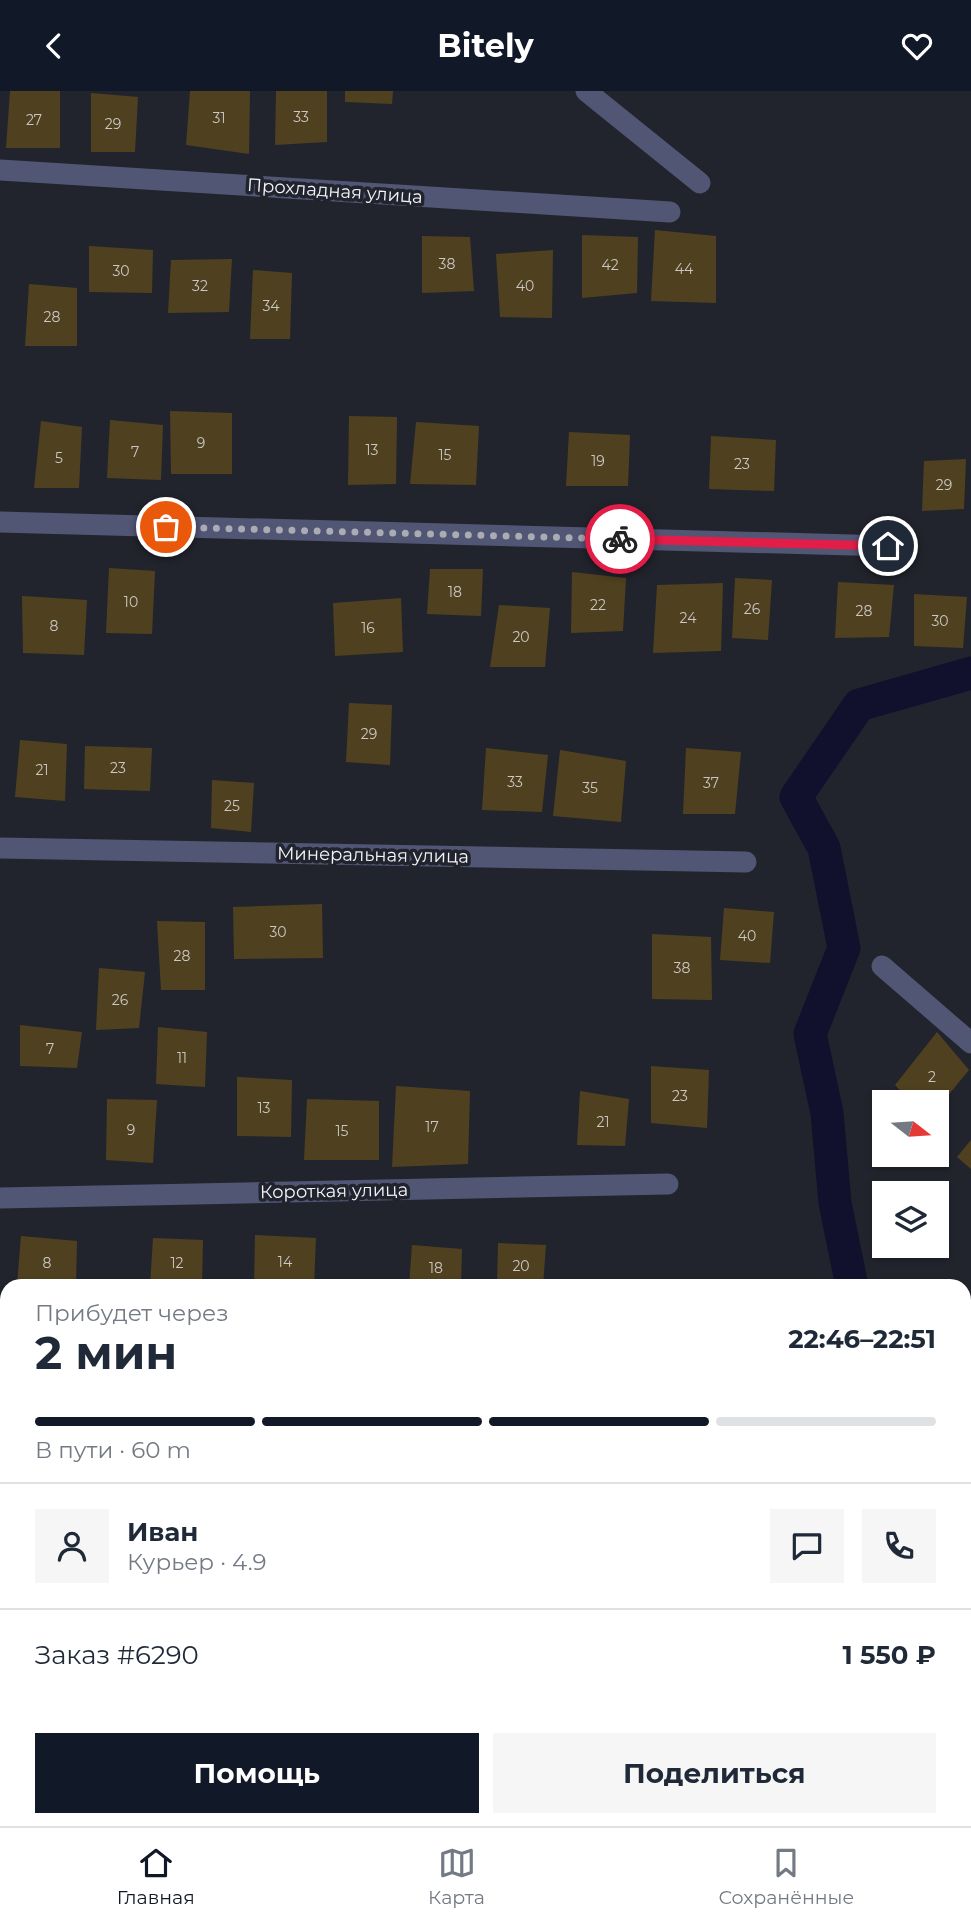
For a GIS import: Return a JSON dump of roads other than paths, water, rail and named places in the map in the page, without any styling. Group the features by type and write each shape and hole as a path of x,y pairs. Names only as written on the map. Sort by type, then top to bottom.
{"street":[{"path":"586,91 700,183"},
{"name":"Прохладная улица","path":"0,170 670,212"},
{"path":"0,522 888,546"},
{"name":"Минеральная улица","path":"0,848 746,862"},
{"path":"882,967 971,1043"},
{"name":"Короткая улица","path":"0,1198 668,1184"}],"waterway":[{"path":"851,1279 835,1203 827,1113 810,1034 844,948 824,848 796,797 859,705 971,673"}]}
